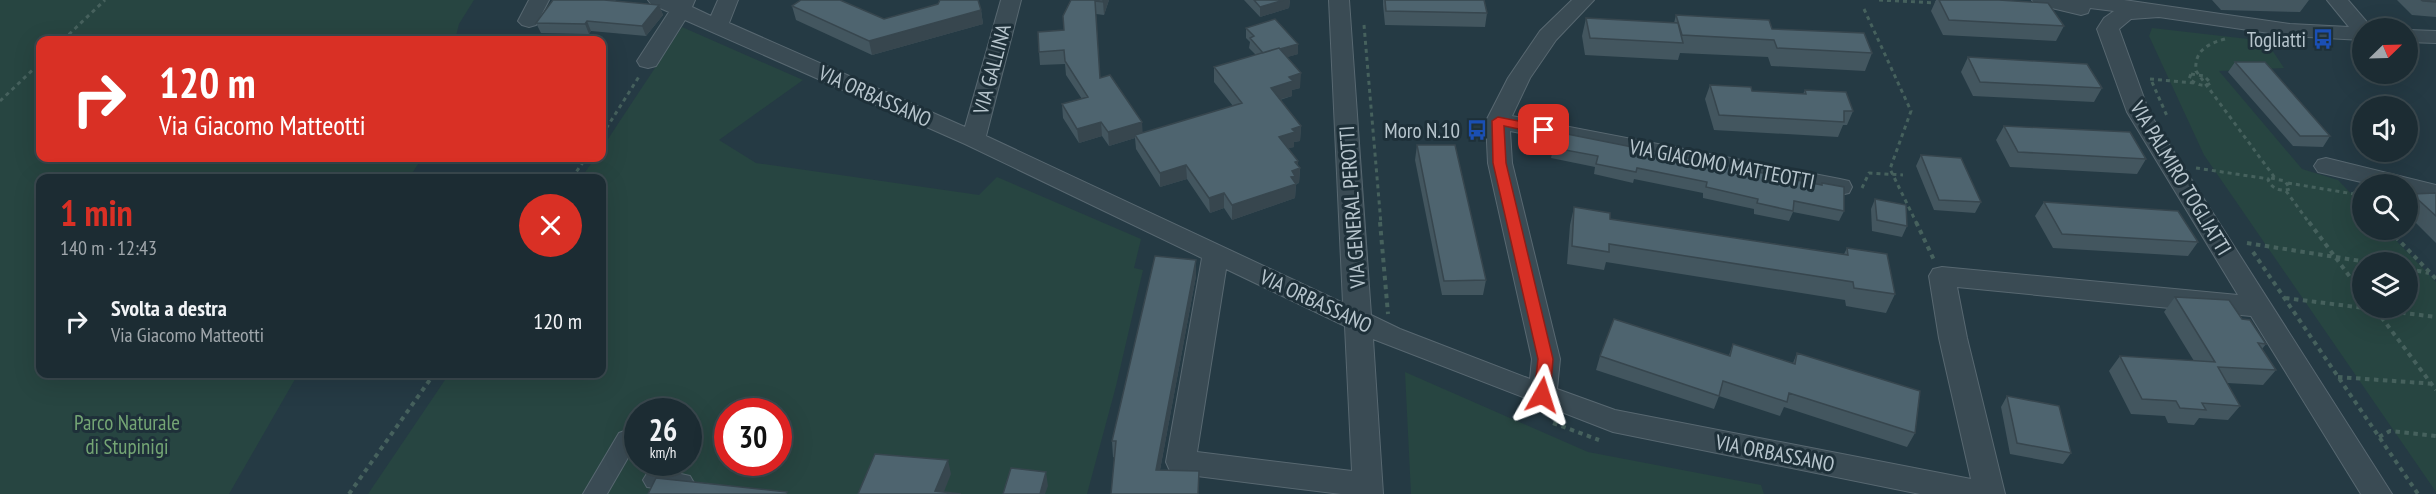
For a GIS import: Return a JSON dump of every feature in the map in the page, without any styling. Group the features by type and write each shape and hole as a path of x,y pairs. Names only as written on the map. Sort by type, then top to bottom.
{"street":[{"path":"529,21 539,0"},
{"name":"VIA ORBASSANO","path":"658,0 683,5 717,26 974,139 1390,336 1542,395 1613,421 1983,494"},
{"path":"717,26 728,0"},
{"name":"VIA GALLINA","path":"974,139 1011,0"},
{"name":"VIA GENERAL PEROTTI","path":"1216,254 1181,462 1368,490 1360,322 1339,0"},
{"path":"1542,395 1546,359 1500,163 1498,121 1519,78 1548,36 1584,0"},
{"path":"2037,0 2050,0"},
{"path":"2042,0 2083,9 2112,20 2134,12 2156,12"},
{"path":"2066,0 2290,30 2352,33"},
{"path":"2337,0 2353,18"},
{"path":"648,61 683,5"},
{"name":"VIA PALMIRO TOGLIATTI","path":"2112,20 2108,29 2138,112 2377,494"},
{"path":"2418,36 2436,37"},
{"name":"VIA GIACOMO MATTEOTTI","path":"1498,121 1840,187"},
{"path":"2326,166 2359,174"},
{"path":"2418,188 2436,193"},
{"path":"1990,494 1953,338 1942,276 2259,307"},
{"path":"595,494 624,444"},
{"path":"658,476 656,480 703,485"}],"path":[{"path":"67,36 105,0"},
{"path":"1879,0 1944,4"},
{"path":"1863,9 1911,111 1890,169 1942,276"},
{"path":"1364,23 1390,336"},
{"path":"2230,38 2204,46 2199,50 2194,64 2197,74 2275,178"},
{"path":"606,129 648,61"},
{"path":"0,101 36,67"},
{"path":"2146,69 2168,118"},
{"path":"2150,78 2204,86 2210,85 2211,81 2197,74 2189,76 2194,83"},
{"path":"2202,177 2196,168 2275,178 2288,183 2352,194"},
{"path":"1840,187 1860,190 1869,173 1903,175"},
{"path":"2269,179 2268,182 2272,186 2286,191 2352,280"},
{"path":"2286,191 2290,189 2288,183"},
{"path":"2240,233 2418,494"},
{"path":"2399,240 2436,279"},
{"path":"2247,243 2352,260"},
{"path":"2418,271 2430,273"},
{"path":"2284,298 2352,306"},
{"path":"2418,315 2436,317"},
{"path":"2382,318 2434,384 2436,390"},
{"path":"2338,377 2434,384"},
{"path":"349,494 431,378"},
{"path":"2379,437 2390,431 2436,436"}],"green space":[{"name":"Parco Naturale di Stupinigi","path":"0,0 474,0 459,24 456,36 36,36 36,162 419,162 412,174 36,174 36,378 296,378 229,494 0,494"},
{"path":"682,27 803,80 719,140 756,163 979,195 997,177 1141,239 1134,268 1143,270 1116,386 1087,494 368,494 446,378 606,378 606,174 584,174 592,162 606,162 606,142"},
{"path":"2152,28 2266,41 2284,68 2219,71 2302,169 2338,180 2352,195 2352,240 2396,240 2407,252 2352,252 2352,318 2418,318 2418,263 2436,282 2436,492 2204,155 2149,36"},
{"path":"1405,372 1588,452 1761,485 1764,494 1411,494"}],"building":[{"path":"553,0 604,0 659,5 642,26 587,21 585,24 536,23"},
{"path":"801,0 840,0 884,19 938,4 940,0 978,0 981,10 869,41 792,6"},
{"path":"1071,0 1103,0 1103,2 1095,1 1100,78 1110,75 1142,122 1108,132 1101,122 1077,129 1062,104 1088,97 1065,61 1064,50 1039,52 1038,32 1064,30 1063,16"},
{"path":"1254,0 1284,0 1260,7"},
{"path":"1385,0 1484,0 1487,13 1386,11"},
{"path":"1939,0 2048,3 2064,26 1949,20"},
{"path":"1676,15 1769,20 1772,29 1864,33 1872,53 1777,48 1774,40 1682,35"},
{"path":"1586,18 1678,23 1683,43 1590,38"},
{"path":"1275,19 1298,44 1263,53 1250,38 1254,36 1246,28"},
{"path":"1279,48 1301,73 1289,77 1293,81 1271,88 1301,126 1292,129 1295,132 1279,137 1298,161 1295,162 1300,168 1292,171 1295,176 1291,177 1296,184 1232,205 1224,193 1209,198 1186,165 1160,173 1135,135 1242,103 1214,67"},
{"path":"1968,57 2087,64 2102,88 1980,82"},
{"path":"2235,62 2265,62 2330,136 2300,136"},
{"path":"1710,85 1751,87 1752,91 1806,94 1805,90 1846,92 1853,111 1844,111 1844,122 1719,115"},
{"path":"2004,126 2130,132 2146,159 2018,152"},
{"path":"1557,132 1822,185 1822,183 1844,187 1844,211 1794,201 1793,211 1757,203 1758,199 1706,187 1707,182 1637,168 1636,172 1596,164 1598,156 1554,148"},
{"path":"1417,145 1455,145 1486,280 1444,281"},
{"path":"1921,155 1961,158 1981,202 1939,200"},
{"path":"2436,193 2436,216 2418,200 2418,194"},
{"path":"1875,199 1906,205 1907,226 1877,220"},
{"path":"2044,202 2178,211 2198,242 2062,234"},
{"path":"1574,207 1610,213 1610,219 1848,255 1847,248 1887,254 1895,294 1854,288 1853,282 1609,244 1609,252 1572,246"},
{"path":"1155,256 1196,260 1156,470 1199,471 1198,494 1111,494 1116,441 1112,441"},
{"path":"2175,297 2229,300 2242,319 2250,320 2266,344 2258,343 2276,370 2218,367 2240,406 2202,403 2206,410 2180,408 2176,401 2142,399 2120,356 2215,362"},
{"path":"1614,319 1730,356 1733,344 1795,364 1797,353 1920,391 1915,433 1789,393 1787,402 1723,381 1719,396 1600,356"},
{"path":"2007,396 2059,406 2071,453 2017,443"},
{"path":"875,454 948,460 935,491 961,494 858,494"},
{"path":"1011,468 1046,472 1040,494 1003,494"},
{"path":"656,478 787,492 786,494 648,494"}],"place":[{"name":"Togliatti","path":"2323,39"},
{"name":"Moro N.10","path":"1477,130"}],"route":[{"path":"1542,395 1546,359 1500,163 1498,121 1544,130"}]}
